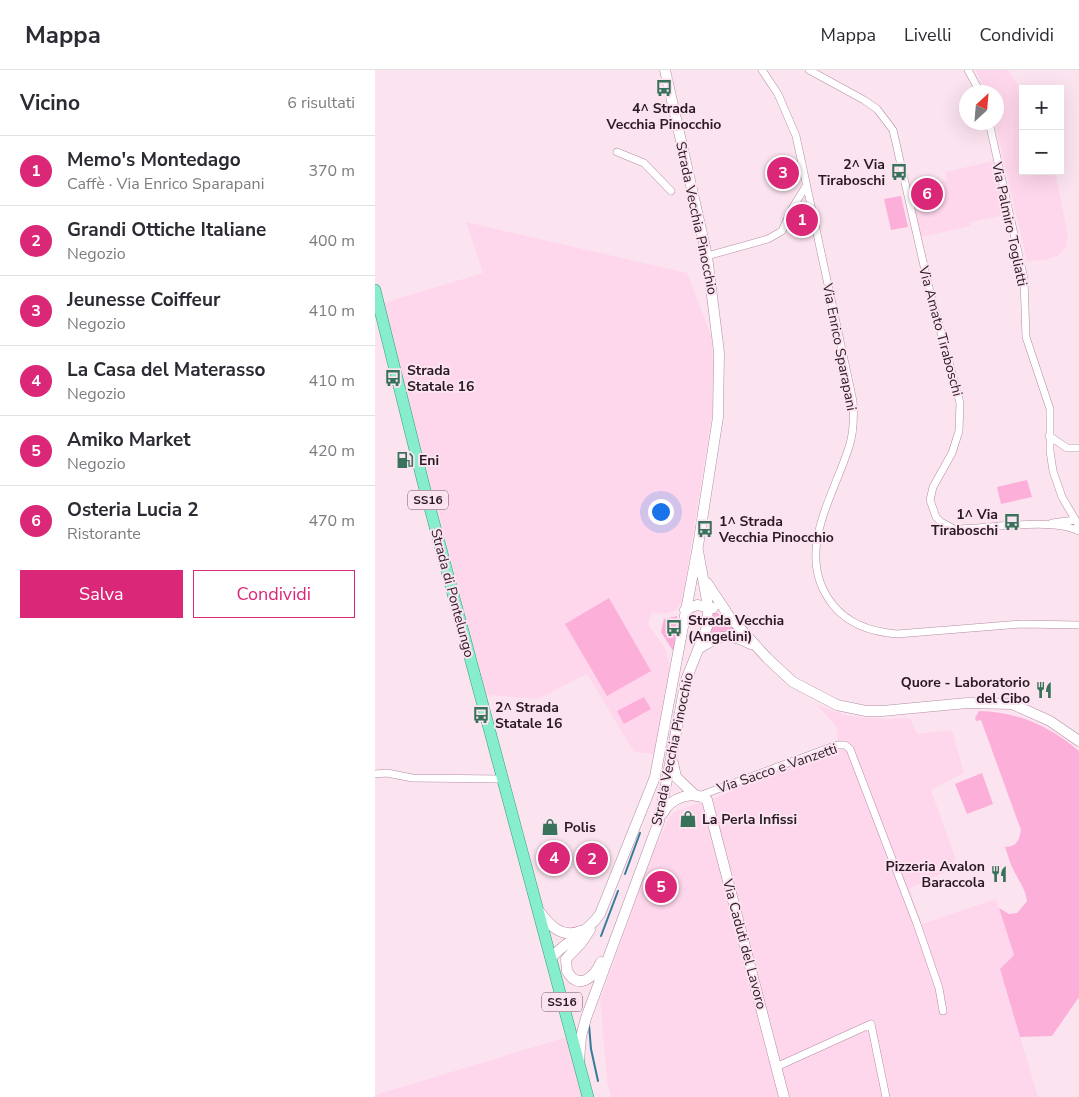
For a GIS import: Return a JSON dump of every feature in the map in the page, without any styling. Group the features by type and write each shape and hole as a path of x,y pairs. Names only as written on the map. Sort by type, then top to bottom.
{"main road":[{"name":"Strada di Pontelungo","path":"375,290 410,432 579,1063"},
{"name":"SS16","path":"579,1063 588,1097"}],"street":[{"name":"Strada Vecchia Pinocchio","path":"551,958 559,949 593,925 601,914 655,777 663,746 716,430 720,396 718,344 707,256 665,70"},
{"name":"Via Enrico Sparapani","path":"762,70 789,117 802,161 853,401 854,418 850,445 818,532 815,548 818,577 829,600 851,622 866,629 882,633 897,634 1021,624 1079,625"},
{"name":"Via Amato Tiraboschi","path":"809,70 877,109 890,125 897,143 929,288 960,403 957,438 952,453 931,494 931,507 936,517 941,522 955,529 1062,523 1079,531"},
{"path":"969,70 976,85"},
{"name":"Via Palmiro Togliatti","path":"991,130 1024,279 1026,337 1050,409 1049,436 1053,471 1065,505 1077,523"},
{"path":"617,152 644,163 671,191"},
{"path":"707,256 768,239 782,231 806,186"},
{"path":"1049,436 1067,448 1079,448"},
{"path":"1065,505 1062,523 1077,523"},
{"name":"Strada Vecchia Pinocchio","path":"579,1063 581,1037 586,1018 659,821 686,680 707,627 708,606 697,546"},
{"path":"703,575 716,599 758,648 793,682 824,699 845,707 882,711 967,703 1001,706 1012,711 1021,710 1050,721 1079,741"},
{"path":"685,610 693,605 708,606 729,616"},
{"path":"698,649 720,636 740,638 758,648"},
{"name":"Via Sacco e Vanzetti","path":"659,821 666,807 672,801 697,796 837,745 845,745 850,748 917,924 939,988 943,1010"},
{"path":"673,755 673,770 676,777 697,796"},
{"path":"375,774 387,773 412,778 502,779"},
{"name":"Via Caduti del Lavoro","path":"697,796 707,800 784,1097"},
{"path":"538,909 554,929 563,933 574,934 593,925"},
{"path":"593,925 582,942 567,959 569,975 581,981 592,978 605,954 613,945"},
{"path":"777,1067 871,1024 887,1097"}],"shaded area":[{"path":"976,70 1008,70 1019,87 1019,175 1056,175 1068,236 1066,247 1058,256 1044,260 1027,261 997,130 1004,130 1004,85 984,85"},
{"path":"994,161 1006,215 970,222 971,226 921,237 910,188 947,180 945,172"},
{"path":"901,196 908,227 891,230 884,199"},
{"path":"466,222 687,273 712,338 714,403 682,602 674,611 663,614 652,612 648,624 665,648 671,671 655,754 634,752 587,674 538,699 486,695 383,303 483,273"},
{"path":"1027,480 1032,497 1001,504 997,487"},
{"path":"609,598 651,671 607,696 565,624"},
{"path":"712,611 722,615 742,635 707,639 712,622"},
{"path":"677,616 673,651 661,632 664,619"},
{"path":"644,697 651,709 624,724 617,711"},
{"path":"817,705 848,716 884,719 910,718 917,734 952,730 964,773 931,790 955,857 954,863 952,869 909,889 922,924 996,899 1014,955 1000,969 1038,1097 611,1097 607,1081 600,1000 653,853 670,816 676,811 709,800 839,748 836,726"},
{"path":"979,711 1007,714 1032,722 1056,734 1079,751 1079,997 1052,1036 1020,1037 1000,969 1014,955 999,908 1009,914 1017,913 1027,901 1005,847 1017,842 1021,830 981,720 976,721 975,718"},
{"path":"982,773 993,804 967,814 955,784"},
{"path":"567,1037 582,1097 375,1097 375,1095"}],"waterway":[{"path":"625,874 640,833"},
{"path":"601,936 618,891"},
{"path":"589,1025 591,1049 598,1081"}],"place":[{"name":"4^ Strada Vecchia Pinocchio","path":"664,88"},
{"name":"2^ Via Tiraboschi","path":"899,172"},
{"name":"Jeunesse Coiffeur","path":"783,173"},
{"name":"Osteria Lucia 2","path":"927,194"},
{"name":"Memo's Montedago","path":"802,220"},
{"name":"Strada Statale 16","path":"393,378"},
{"name":"Eni","path":"405,460"},
{"name":"1^ Via Tiraboschi","path":"1012,522"},
{"name":"1^ Strada Vecchia Pinocchio","path":"705,529"},
{"name":"Strada Vecchia (Angelini)","path":"674,628"},
{"name":"Quore - Laboratorio del Cibo","path":"1044,690"},
{"name":"2^ Strada Statale 16","path":"481,715"},
{"name":"La Perla Infissi","path":"688,819"},
{"name":"Polis","path":"550,827"},
{"name":"La Casa del Materasso","path":"554,858"},
{"name":"Grandi Ottiche Italiane","path":"592,859"},
{"name":"Pizzeria Avalon Baraccola","path":"999,874"},
{"name":"Amiko Market","path":"661,887"}]}
